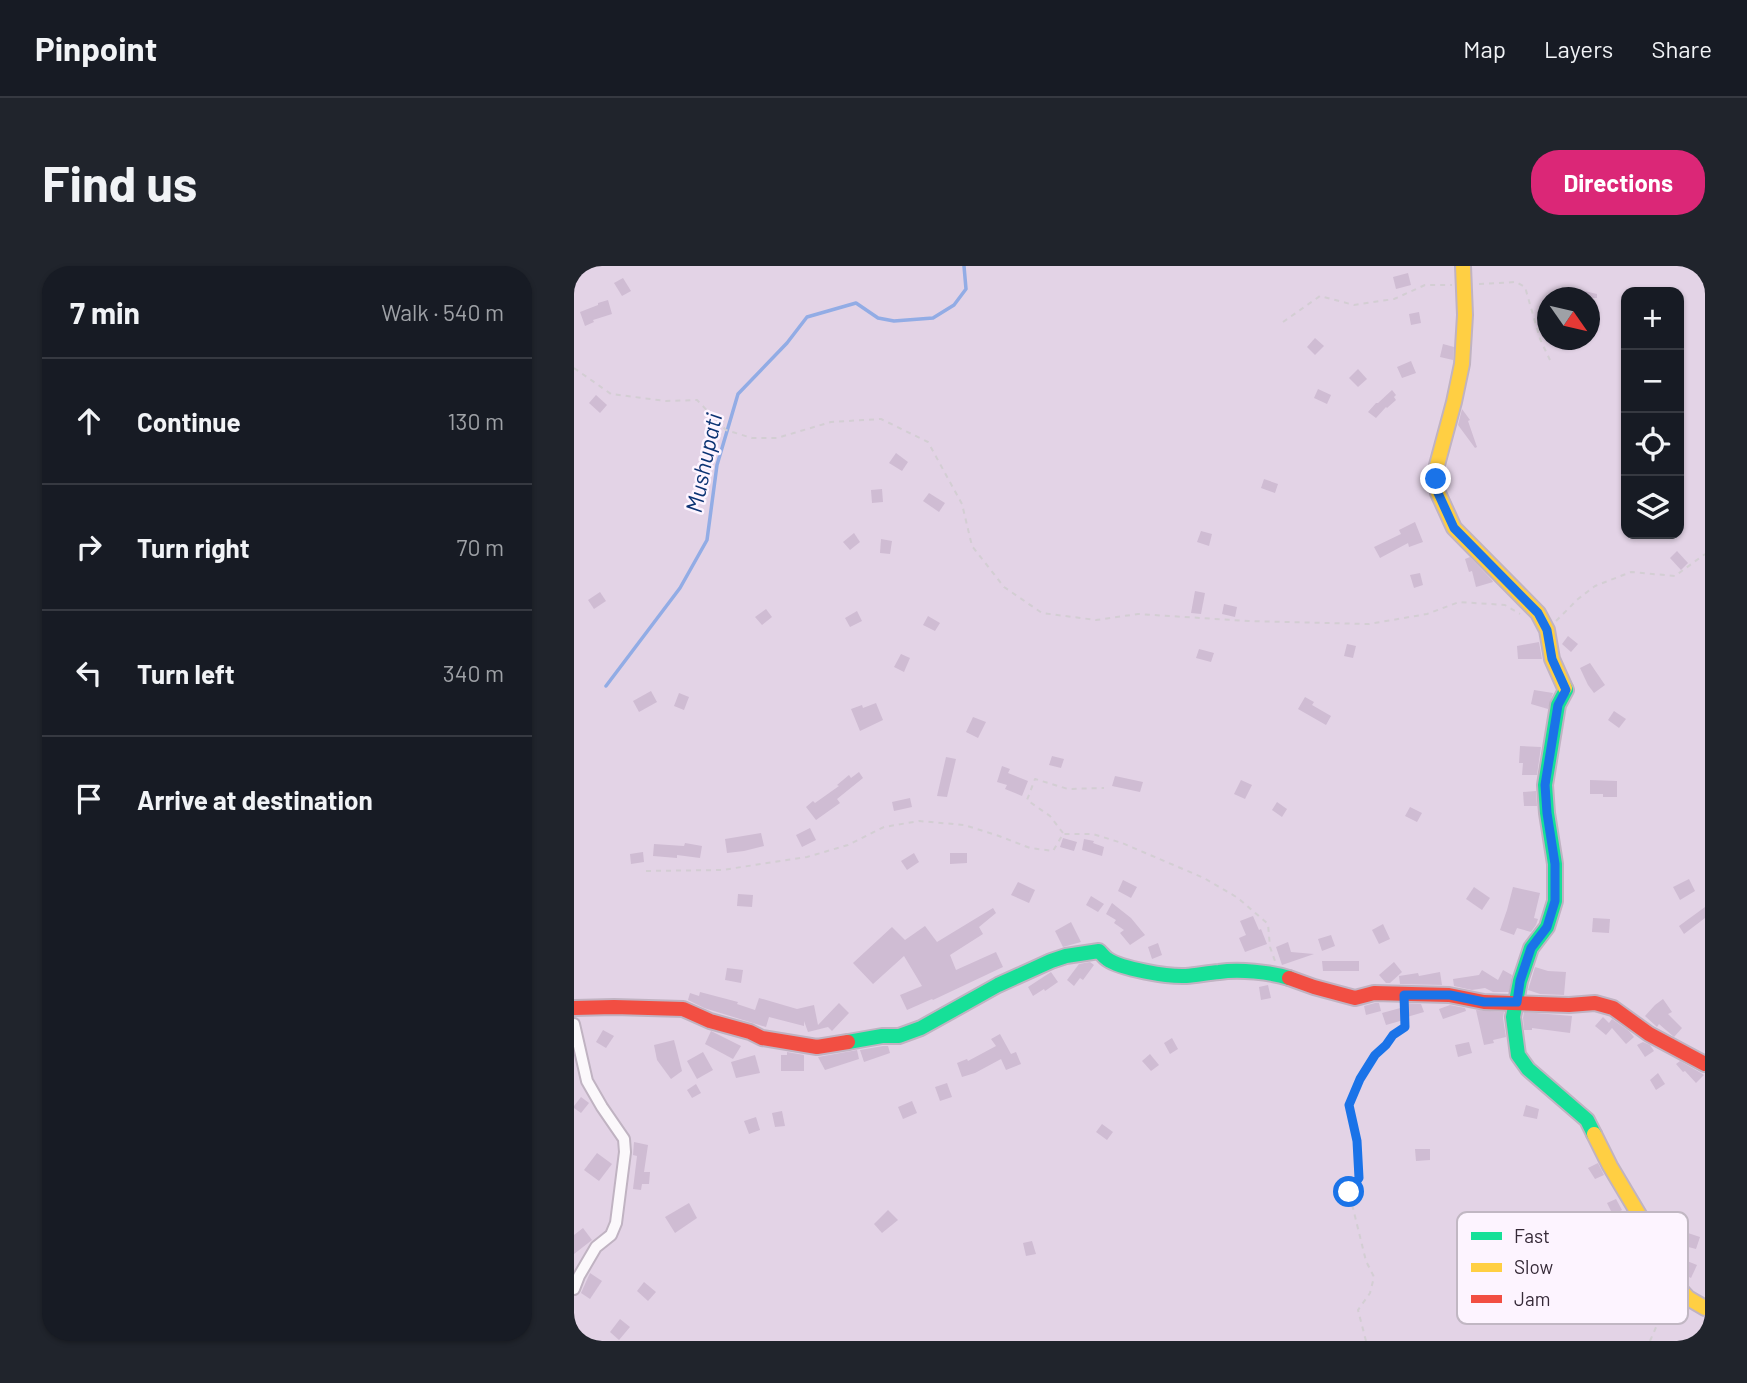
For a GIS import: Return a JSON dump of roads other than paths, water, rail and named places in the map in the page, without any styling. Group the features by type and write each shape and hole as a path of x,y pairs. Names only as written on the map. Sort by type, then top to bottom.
{"street":[{"path":"1463,266 1465,334 1462,364 1437,465 1438,493 1454,528 1538,613 1547,630 1552,659 1566,690 1558,705 1545,785 1555,864 1555,901 1547,927 1531,948 1520,981 1513,1017 1518,1055 1528,1069 1587,1120 1637,1212"},
{"path":"574,1008 682,1009 762,1038 817,1047 882,1036 899,1036 920,1028 1006,981 1051,961 1099,951 1108,960 1136,969 1186,976 1223,971 1265,972 1355,998 1374,993 1450,995 1484,1002 1569,1005 1595,1003 1613,1008 1649,1034 1705,1064"},
{"path":"574,1024 587,1081 624,1139 625,1152 616,1223 611,1235 596,1247 574,1289"},
{"path":"1688,1298 1705,1308"}],"waterway":[{"name":"Mushupati","path":"606,686 680,588 707,540 717,465 738,394 787,343 807,317 856,303 878,318 894,321 933,318 954,305 966,289 964,266"}]}
